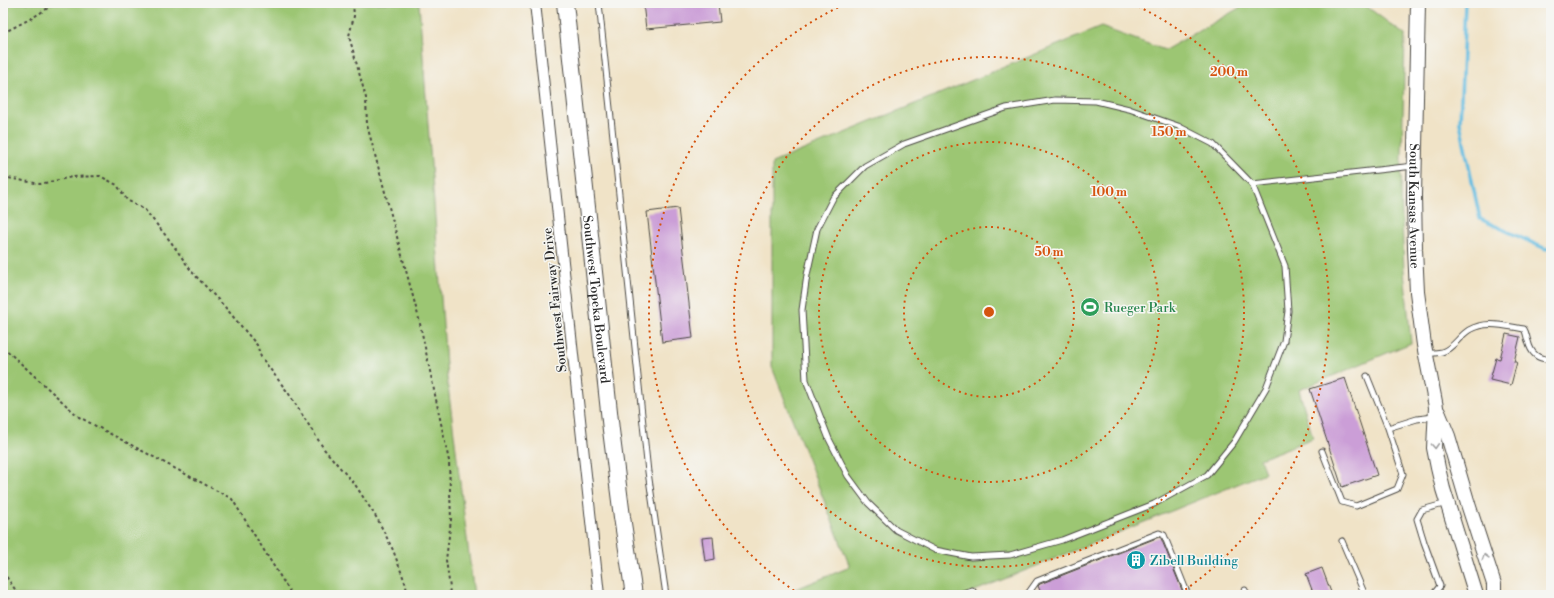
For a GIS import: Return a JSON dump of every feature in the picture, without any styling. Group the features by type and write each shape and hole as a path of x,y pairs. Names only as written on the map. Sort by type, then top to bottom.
{"main road":[{"name":"Southwest Topeka Boulevard","path":"566,3 612,438 634,595"},
{"name":"South Kansas Avenue","path":"1418,3 1414,249 1417,292 1435,412 1434,448 1438,468 1476,595"},
{"name":"South Kansas Avenue","path":"1435,412 1448,436 1494,584 1494,595"}],"street":[{"name":"Southwest Fairway Drive","path":"535,3 599,595"}],"lane":[{"path":"599,3 648,472 666,595"},
{"path":"1055,100 1096,101 1129,109 1178,126 1213,144 1252,184 1285,266 1288,311 1284,341 1266,388 1234,442 1207,475 1154,504 1062,540 1010,555 971,557 934,550 896,530 868,503 848,476 829,439 806,380 802,310 807,275 817,229 833,198 864,166 904,144 1006,108 1055,100"},
{"path":"1252,184 1415,166"},
{"path":"1426,354 1443,352 1450,348 1468,331 1480,326 1496,324 1524,329 1527,334 1532,353 1538,358 1551,359"},
{"path":"1322,450 1342,502 1356,506 1397,489 1403,474 1388,428 1367,376"},
{"path":"1388,428 1435,412"},
{"path":"1433,595 1440,586 1417,519 1422,510 1448,502"},
{"path":"1027,595 1038,581 1159,532 1164,535 1188,595"},
{"path":"1342,541 1365,595"},
{"path":"957,595 972,590 976,595"}],"path":[{"path":"3,33 32,18 56,3"},
{"path":"353,3 354,16 349,36 366,98 367,125 420,319 449,461 451,520 446,560 450,588 449,595"},
{"path":"3,177 40,184 72,177 100,176 116,185 127,200 145,210 171,242 192,272 225,307 257,345 261,357 289,394 324,449 356,486 378,520 393,550 406,586 407,595"},
{"path":"3,347 79,417 232,499 290,592 295,595"},
{"path":"3,572 19,595"}],"green space":[{"path":"3,3 419,3 447,378 474,595 3,595"},
{"name":"Rueger Park","path":"1248,3 1362,3 1405,35 1401,193 1404,271 1411,343 1299,390 1313,438 1260,459 1265,473 965,595 781,595 850,567 772,367 772,163 1101,27 1165,50"}],"building":[{"path":"643,3 718,3 720,22 646,29"},
{"path":"678,208 693,338 662,342 647,212"},
{"path":"1506,334 1520,337 1514,362 1517,362 1511,385 1490,380 1496,358 1500,359"},
{"path":"1345,378 1377,475 1342,487 1310,389"},
{"path":"713,537 715,559 705,561 702,538"},
{"name":"Zibell Building","path":"1159,537 1161,538 1184,595 1042,595 1038,586 1040,584"},
{"path":"1322,568 1332,595 1314,595 1306,574"}],"waterway":[{"path":"1465,3 1460,123 1480,219 1546,249 1551,247"}],"place":[{"name":"Rueger Park","path":"1090,307"},
{"name":"Zibell Building","path":"1136,560"}]}
